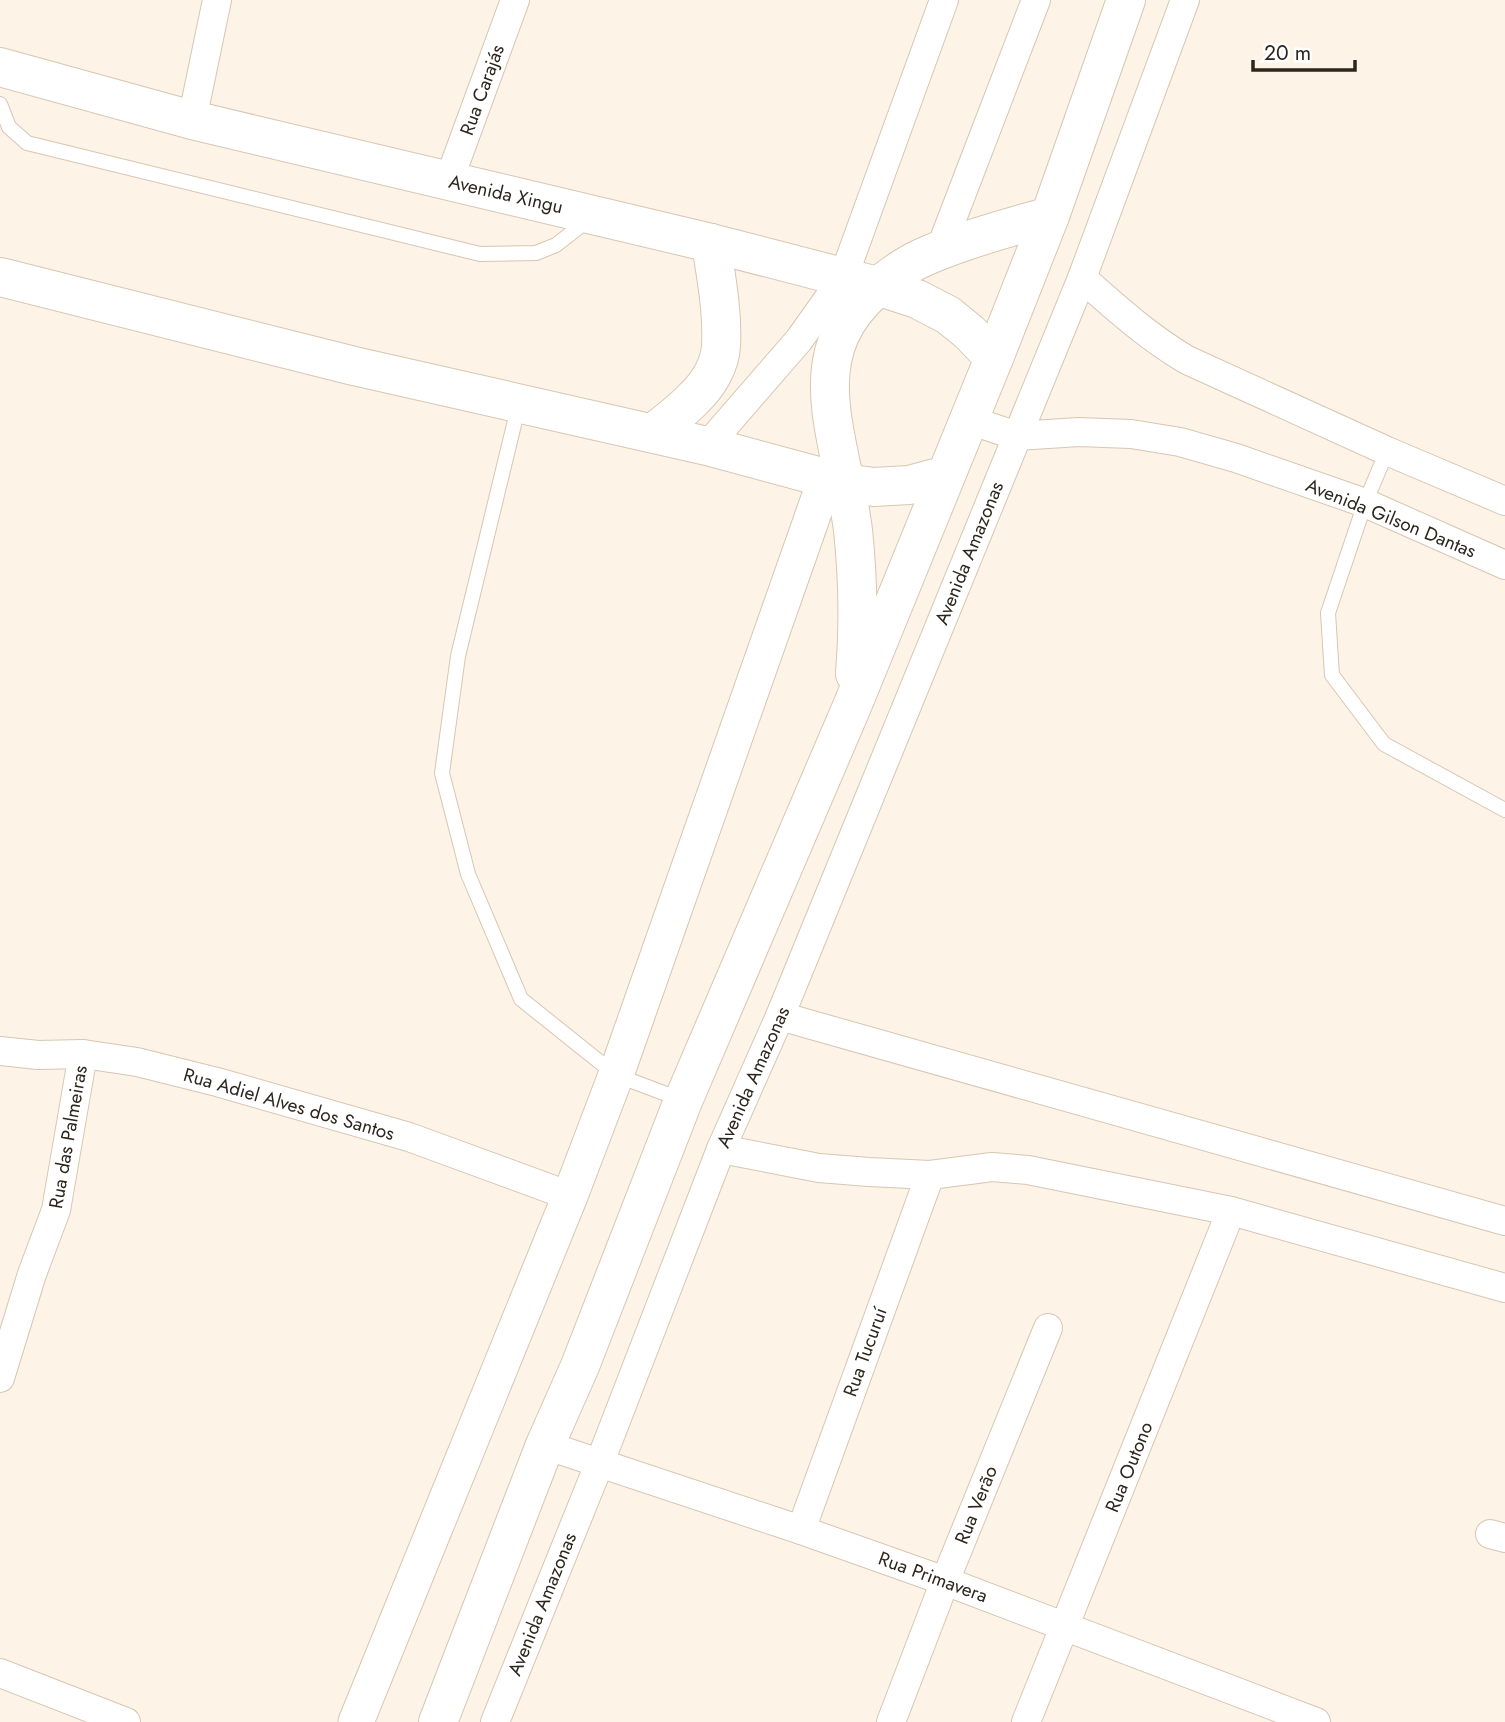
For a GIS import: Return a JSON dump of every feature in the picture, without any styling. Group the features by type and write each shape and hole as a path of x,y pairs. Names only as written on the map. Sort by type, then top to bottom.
{"main road":[{"path":"438,1722 545,1445 580,1366 683,1101 853,704 994,358 1050,216 1126,0"},
{"name":"Avenida Xingu","path":"0,66 192,120 711,243 860,282 917,299 948,315 970,332 994,358"},
{"path":"853,704 858,586 852,528 835,481 829,379 835,346 860,282 907,266 940,250 1050,216"},
{"path":"653,433 695,397 709,380 717,363 721,348 720,319 711,243"},
{"path":"0,277 354,366 707,446 835,481 874,487 909,485 946,475"}],"street":[{"path":"192,120 217,0"},
{"name":"Rua Carajás","path":"449,180 515,0"},
{"path":"707,446 799,340 860,282 944,0"},
{"path":"940,250 1037,0"},
{"path":"1185,0 1082,278 1159,344 1187,360 1248,390 1505,501"},
{"name":"Avenida Amazonas","path":"495,1722 600,1462 721,1149 780,1016 1082,278"},
{"path":"969,420 1017,436"},
{"name":"Avenida Gilson Dantas","path":"1017,436 1079,432 1131,434 1180,442 1236,458 1365,503 1505,565"},
{"path":"356,1722 570,1196 835,481"},
{"path":"780,1016 1505,1221"},
{"name":"Rua Adiel Alves dos Santos","path":"0,1051 38,1055 83,1054 137,1062 217,1082 396,1134 570,1196"},
{"name":"Rua das Palmeiras","path":"0,1378 56,1210 83,1054"},
{"path":"721,1149 819,1168 930,1175 976,1168 1006,1167 1078,1179 1231,1212 1505,1288"},
{"name":"Rua Tucuruí","path":"801,1530 930,1175"},
{"name":"Rua Outono","path":"1026,1722 1231,1212"},
{"name":"Rua Verão","path":"891,1722 1048,1328"},
{"name":"Rua Primavera","path":"545,1445 945,1581 1316,1722"},
{"path":"0,1672 126,1722"}],"lane":[{"path":"0,104 9,127 27,143 480,254 536,253 556,246 594,215"},
{"path":"519,404 458,656 442,773 468,874 521,999 616,1075 683,1101"},
{"path":"1387,451 1365,503 1328,613 1332,675 1384,744 1505,810"}]}
